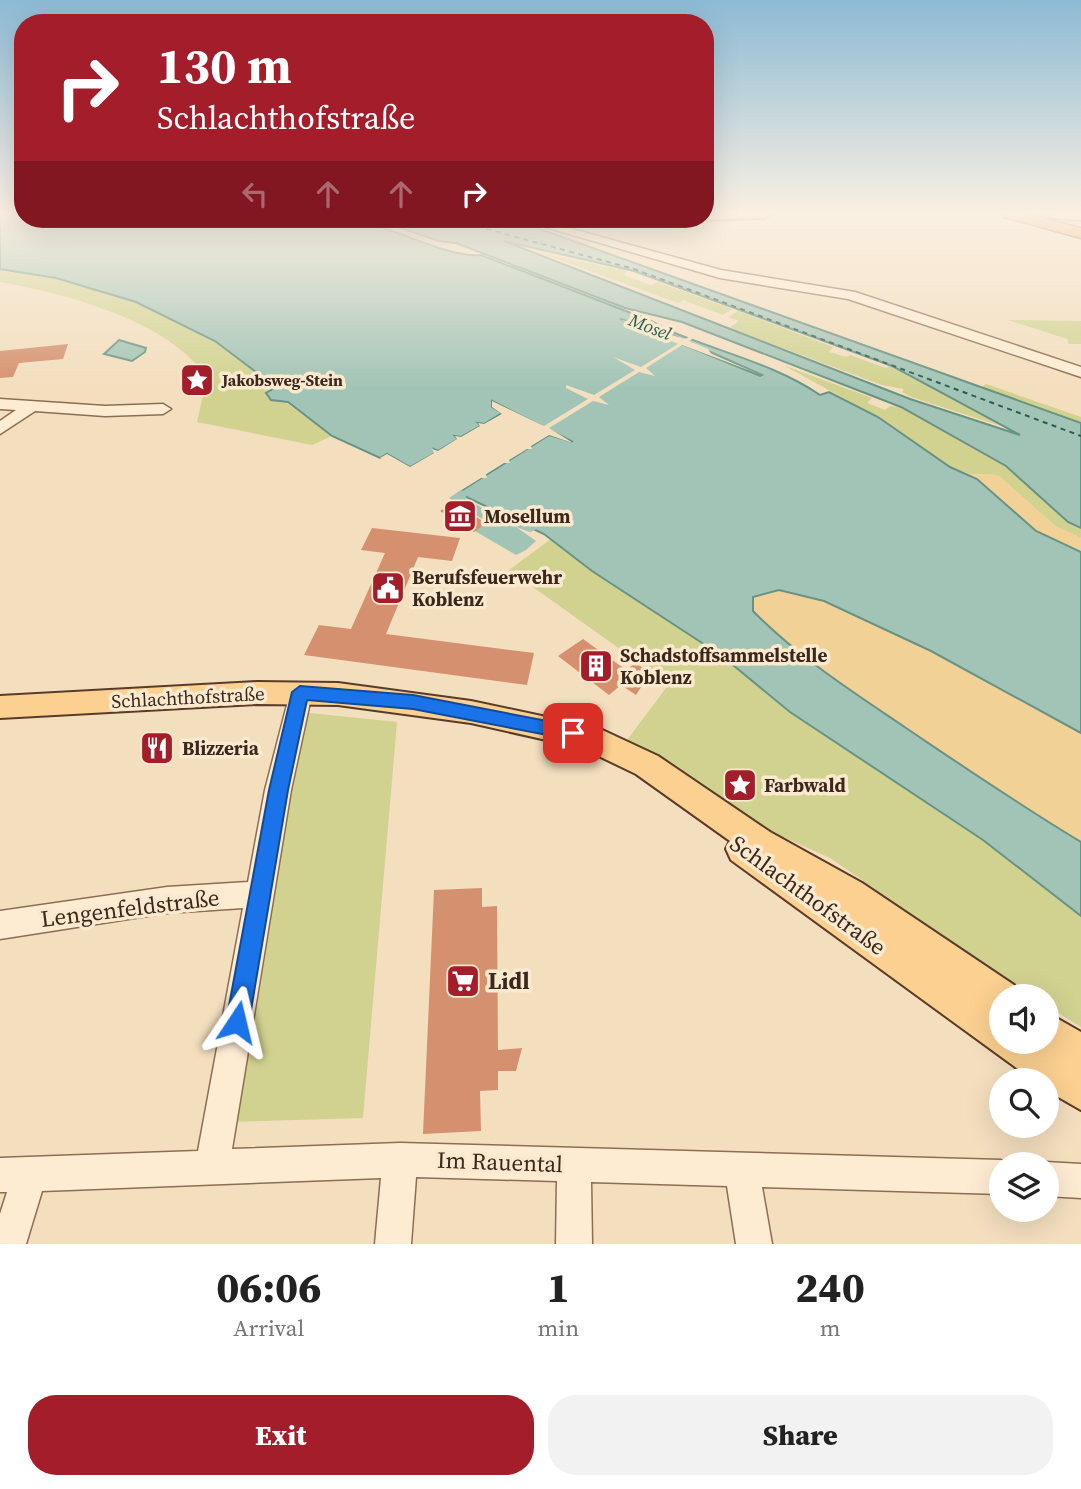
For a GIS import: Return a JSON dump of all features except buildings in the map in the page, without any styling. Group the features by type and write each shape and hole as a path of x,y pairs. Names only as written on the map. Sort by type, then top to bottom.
{"main road":[{"name":"Schlachthofstraße","path":"0,707 300,692 413,702 588,737 646,765 758,842 850,894 989,988"},
{"name":"Schlachthofstraße","path":"620,752 639,775 989,1024"},
{"path":"1059,1040 1081,1056"},
{"path":"1030,1054 1081,1090"}],"street":[{"path":"713,272 850,295 1081,372"},
{"path":"0,404 29,408 163,409"},
{"path":"0,429 29,408"},
{"path":"212,1165 293,716 300,692"},
{"name":"Lengenfeldstraße","path":"0,925 167,900 260,894"},
{"path":"1059,1025 1081,1036"},
{"path":"393,1244 400,1160"},
{"name":"Im Rauental","path":"15,1174 400,1160 989,1177"},
{"path":"574,1164 574,1244"},
{"path":"742,1171 754,1244"},
{"path":"8,1244 15,1174"},
{"path":"1059,1179 1081,1181"}],"green space":[{"path":"0,272 56,278 136,302 179,320 215,341 276,387 281,399 332,436 312,445 197,422 207,378 190,358 168,340 142,325 84,302 0,282"},
{"path":"593,272 627,272 623,275 651,285 658,282 732,309 723,315 683,300 678,303"},
{"path":"738,311 833,347 829,352 847,357 850,355 886,368 889,366 1001,426 911,397 902,392 904,389 882,385 729,328 739,321 728,317"},
{"path":"1008,320 1081,321 1081,344 1069,344 1067,339"},
{"path":"783,365 872,398 867,403 885,410 890,406 901,407 1005,466 1068,522 1081,528 1081,538 1055,526 998,475 969,474 951,467 878,417"},
{"path":"986,384 1081,417 1081,423 982,387"},
{"path":"551,539 592,571 722,656 790,712 983,840 1081,916 1081,1027 1059,1013 1059,984 1014,984 830,858 743,819 627,740 669,684 509,570"},
{"path":"300,712 397,722 363,1118 227,1122"}],"sand":[{"path":"969,474 998,475 1055,526 1081,538 1081,552 1036,531"},
{"path":"780,590 820,600 897,631 1081,733 1081,842 826,674 788,644 753,611 753,597"}],"water":[{"name":"Mosel","path":"19,272 525,272 767,367 820,395 829,392 878,417 950,467 977,479 1036,531 1081,552 1081,733 931,651 824,601 779,590 753,597 753,611 788,644 846,687 1081,842 1081,916 983,840 790,712 722,656 592,571 544,534 458,493 549,435 573,442 492,401 492,407 502,413 484,424 478,423 481,426 461,437 455,436 458,439 438,451 434,449 435,453 410,467 387,454 380,458 332,436 288,402 271,400 266,393 276,387 215,341 136,302 56,278","holes":["620,319 670,334 762,375 760,376"]},
{"path":"532,272 584,272 910,399 1020,435 892,366 637,272 660,272 1081,423 1081,528 1068,522 1006,466 901,407 682,322 625,308"},
{"path":"119,340 146,348 145,352 132,361 104,354"}],"pier":[{"path":"619,319 685,339 695,337 689,341 708,349 712,355 762,375 682,345 646,368 655,376 639,372 599,397 609,405 593,401 549,428 573,443 549,435 531,446 532,449 527,449 509,460 510,463 504,463 486,474 487,478 481,478 455,494 456,490 546,432 502,409 506,412 504,416 411,470 380,458 387,454 410,467 434,453 432,449 438,451 457,439 455,436 461,437 480,426 478,423 484,424 502,414 492,407 492,401 544,426 588,399 566,388 566,385 594,395 635,370 613,357 641,367 678,344"}],"waterway":[{"path":"461,494 456,498 529,541 525,543 490,523 485,525 521,547 516,550 480,528"},
{"path":"506,519 530,527"}],"ferry route":[{"path":"642,272 1081,436"}],"place":[{"name":"Jakobsweg-Stein","path":"197,380"},
{"name":"Mosellum","path":"460,516"},
{"name":"Berufsfeuerwehr Koblenz","path":"388,588"},
{"name":"Schadstoffsammelstelle Koblenz","path":"596,666"},
{"name":"Blizzeria","path":"157,748"},
{"name":"Farbwald","path":"740,785"},
{"name":"Lidl","path":"463,981"}],"route":[{"path":"237,1022 278,790 300,692 413,702 573,733"}]}
